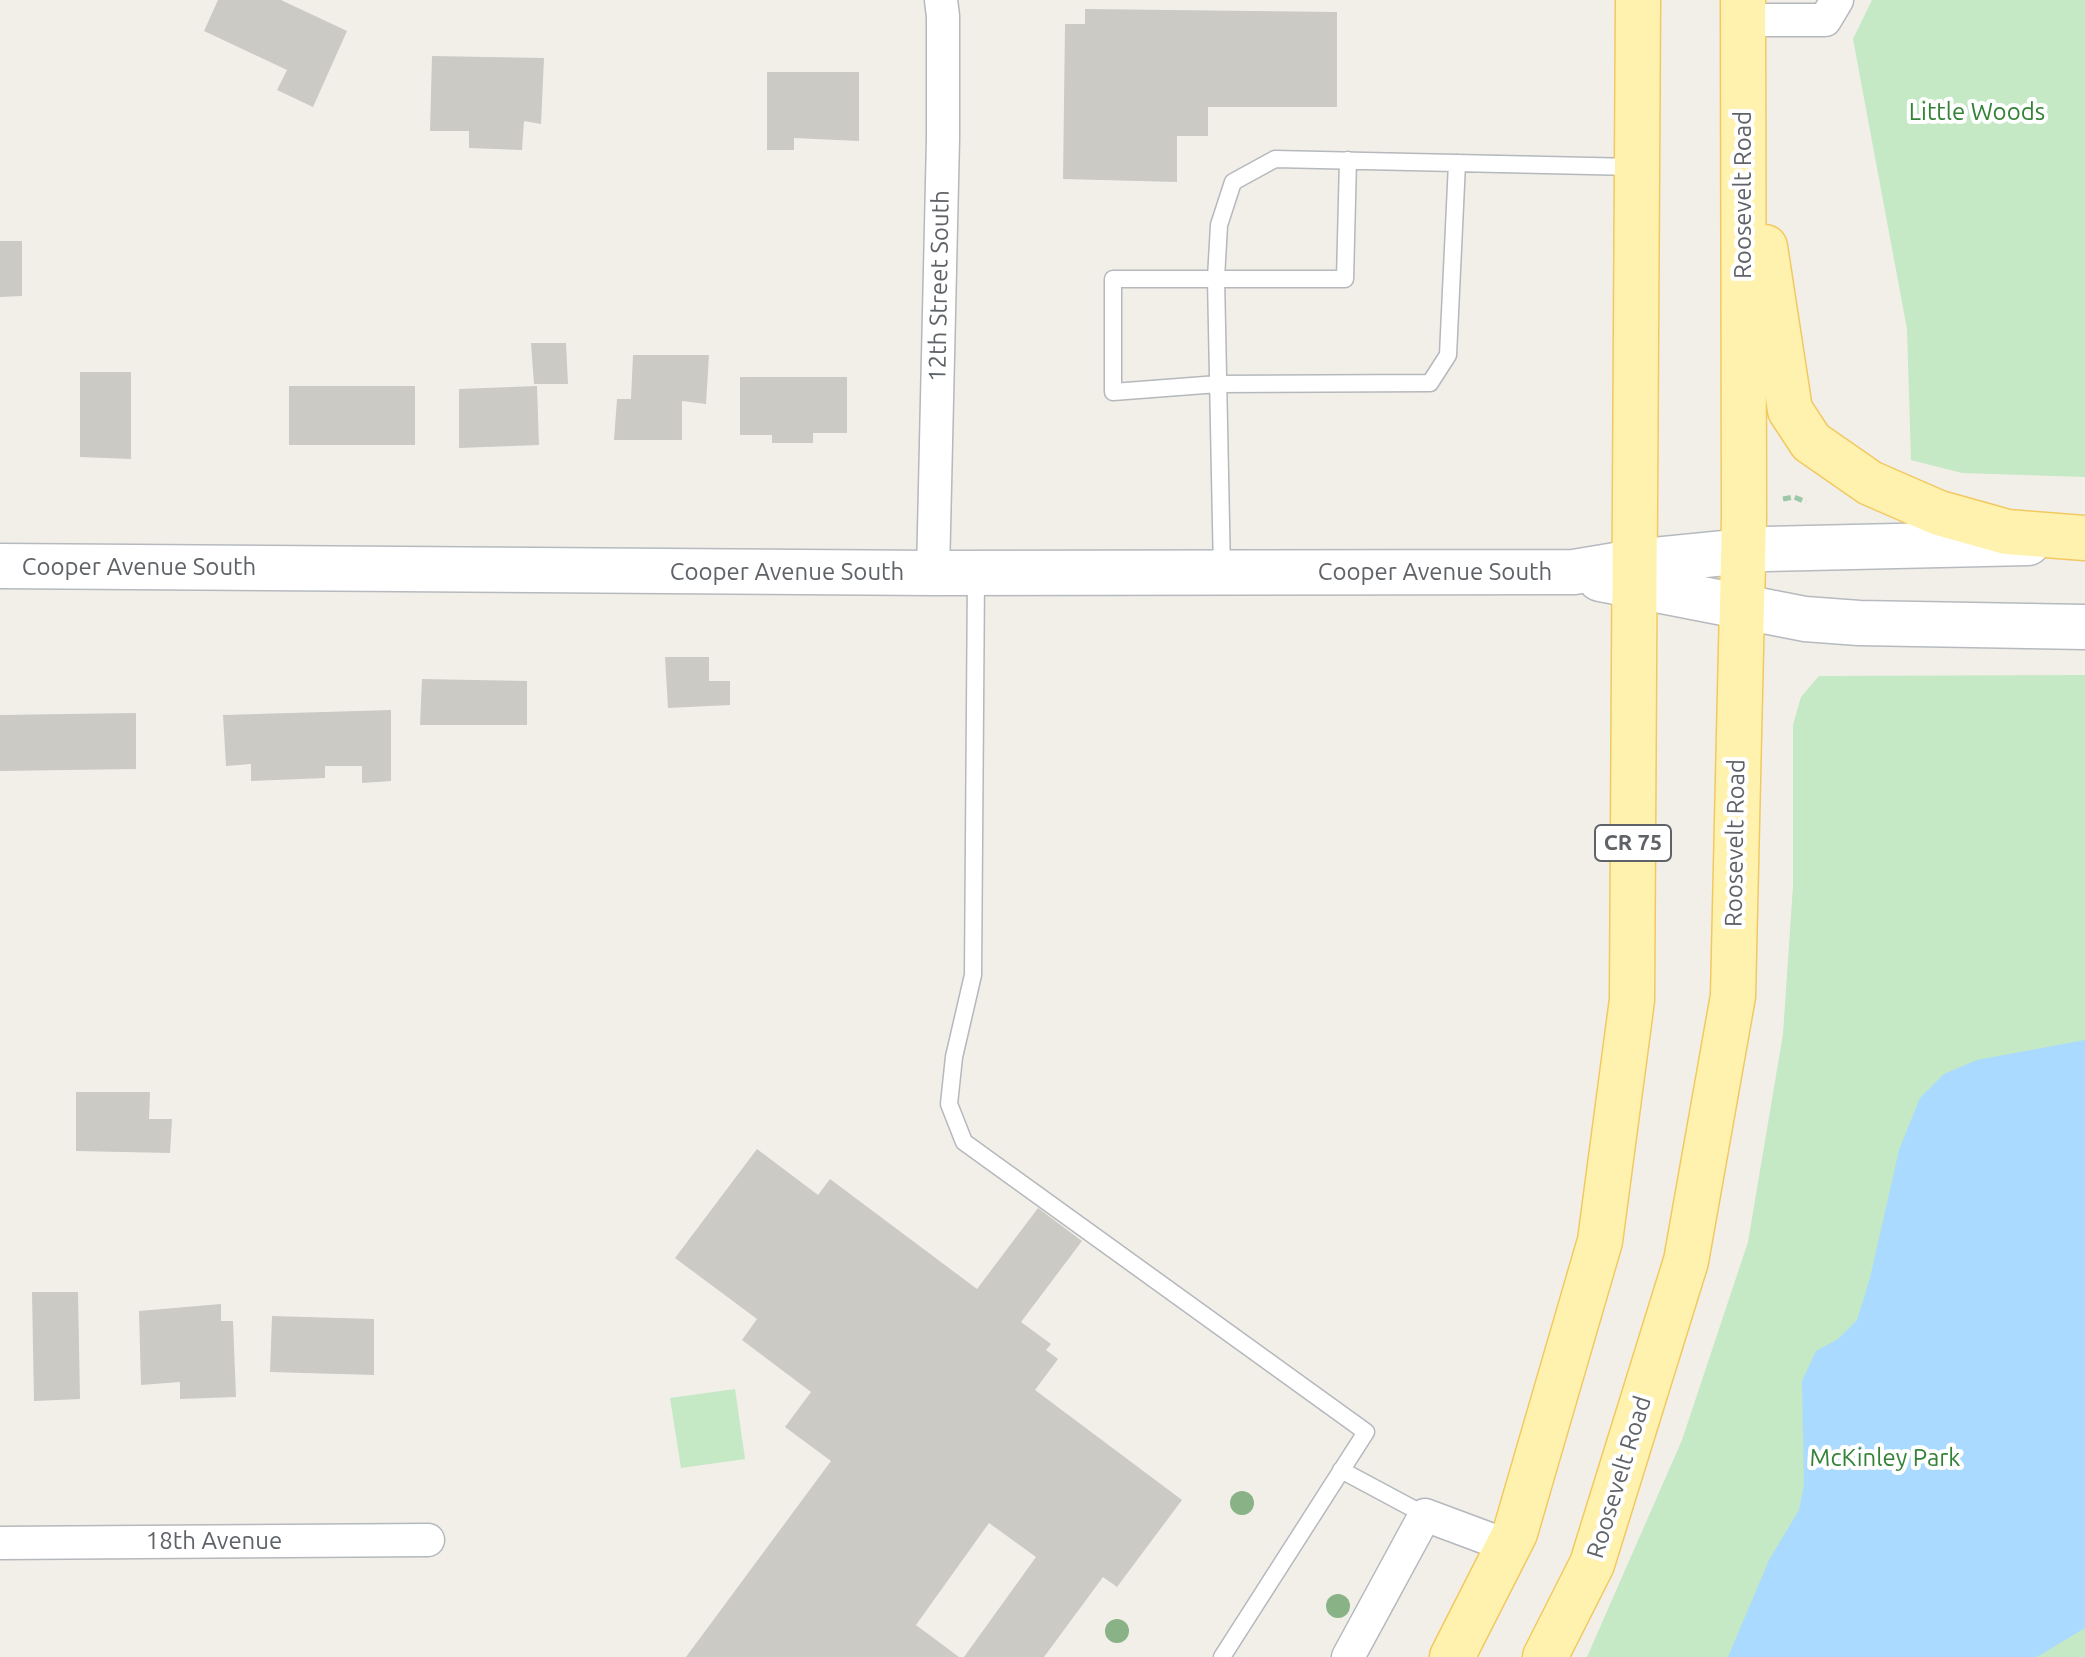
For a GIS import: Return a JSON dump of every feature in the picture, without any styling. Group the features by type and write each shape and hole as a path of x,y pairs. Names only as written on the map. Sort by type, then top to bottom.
{"main road":[{"name":"CR 75","path":"1452,1657 1515,1533 1600,1241 1632,1000 1638,0"},
{"name":"Roosevelt Road","path":"1545,1657 1592,1564 1686,1261 1733,996 1742,551 1743,10"},
{"path":"1744,106 1790,410 1811,442 1870,483 1939,513 2007,532 2085,540"}],"street":[{"name":"12th Street South","path":"933,573 943,139 941,0"},
{"path":"1743,10 1825,20 1837,0"},
{"name":"Cooper Avenue South","path":"1634,575 1742,551 2085,540"},
{"name":"Cooper Avenue South","path":"0,566 933,573 1574,572 1634,575 1740,607 1805,619 1859,623 2085,627"},
{"path":"1348,1657 1425,1515 1508,1546"},
{"name":"18th Avenue","path":"0,1543 428,1540"}],"lane":[{"path":"1222,572 1216,278 1219,225 1233,182 1275,159 1636,167"},
{"path":"1348,160 1345,279 1113,279 1113,392 1218,384 1430,383 1448,355 1457,163"},
{"path":"976,573 973,975 954,1057 949,1104 964,1142 1366,1432 1222,1657"},
{"path":"1341,1470 1425,1515"}],"path":[{"path":"1782,499 1794,497 1806,502"}],"green space":[{"name":"Little Woods","path":"1872,0 2085,0 2085,477 1962,473 1911,460 1907,329 1853,39"},
{"name":"McKinley Park","path":"2085,675 2085,1657 1587,1657 1682,1440 1748,1242 1783,1034 1793,886 1793,725 1801,697 1819,676"},
{"path":"735,1389 745,1459 681,1468 670,1398"}],"water":[{"path":"2085,1040 2085,1628 2037,1657 1728,1657 1769,1560 1799,1510 1804,1485 1802,1381 1816,1351 1838,1339 1857,1320 1870,1278 1899,1150 1920,1098 1944,1074 1977,1060"}],"building":[{"path":"218,0 281,0 347,31 313,107 277,90 287,70 204,31"},
{"path":"1085,9 1337,12 1337,107 1208,107 1208,136 1177,136 1177,182 1063,179 1065,24 1085,24"},
{"path":"432,56 544,58 541,124 524,121 522,150 469,148 469,131 430,131"},
{"path":"767,72 859,72 859,141 794,138 794,150 767,150"},
{"path":"0,241 22,241 22,296 0,297"},
{"path":"531,343 566,343 568,384 534,384"},
{"path":"633,355 709,355 706,404 682,401 682,440 614,440 617,399 631,399"},
{"path":"80,372 131,372 131,459 80,457"},
{"path":"740,377 847,377 847,433 813,433 813,443 772,443 772,435 740,435"},
{"path":"289,386 415,386 415,445 289,445"},
{"path":"537,386 539,445 459,448 459,389"},
{"path":"665,657 709,657 709,681 730,681 730,705 668,708"},
{"path":"422,679 527,681 527,725 420,725"},
{"path":"391,710 391,781 362,783 362,766 325,766 325,778 251,781 251,764 226,766 223,715"},
{"path":"136,713 136,769 0,771 0,715"},
{"path":"76,1092 150,1092 149,1119 172,1119 170,1153 76,1151"},
{"path":"757,1149 818,1195 830,1179 977,1289 1038,1208 1082,1241 1021,1322 1051,1344 1046,1350 1058,1359 1035,1390 1182,1500 1117,1587 1103,1577 1044,1657 964,1657 1036,1557 989,1523 916,1625 959,1657 686,1657 831,1461 785,1427 811,1392 742,1340 757,1319 675,1258"},
{"path":"32,1292 78,1292 80,1399 34,1401"},
{"path":"221,1304 221,1321 233,1321 236,1397 180,1399 180,1382 141,1385 139,1311"},
{"path":"272,1316 374,1319 374,1375 270,1372"}]}
